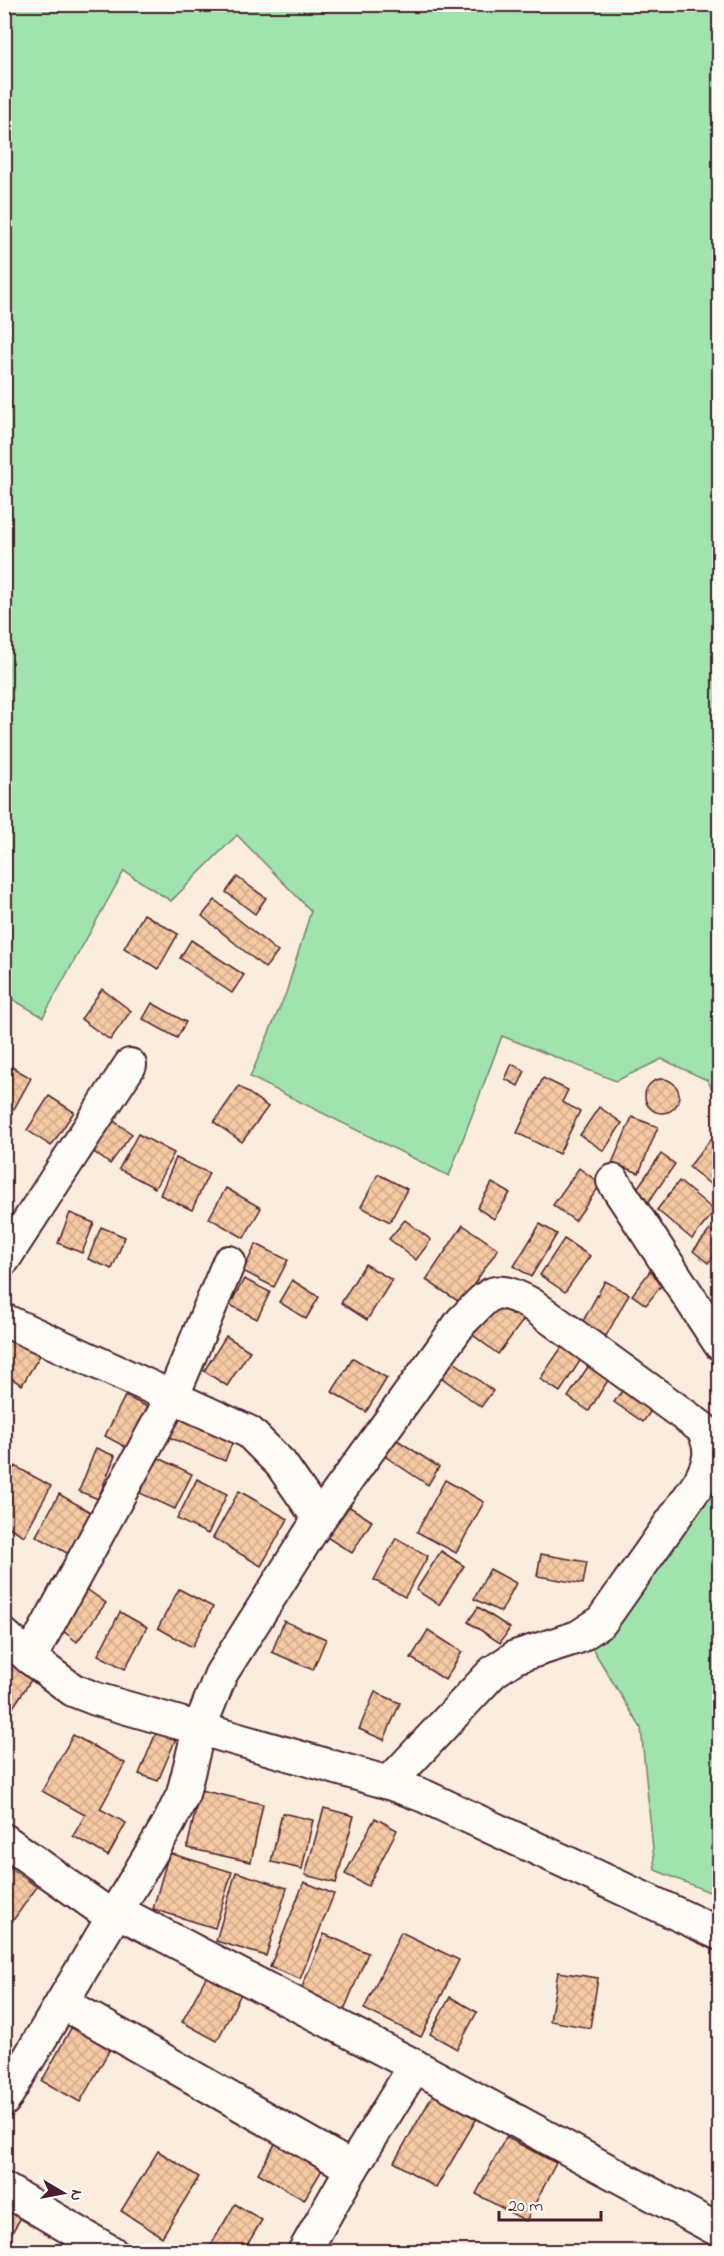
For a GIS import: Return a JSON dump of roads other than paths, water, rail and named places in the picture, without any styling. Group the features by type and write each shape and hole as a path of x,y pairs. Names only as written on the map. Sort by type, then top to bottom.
{"street":[{"path":"4,1259 130,1065"},
{"path":"613,1181 720,1344"},
{"path":"30,1658 172,1398 229,1262"},
{"path":"9,2082 63,2004 183,1794 199,1729 220,1674 319,1519 462,1321 490,1294 506,1291 531,1304 690,1418 715,1439 707,1467 699,1483 601,1622 578,1637 515,1657 493,1672 388,1783"},
{"path":"4,1320 249,1432 281,1464 319,1519"},
{"path":"4,1635 73,1690 388,1783 424,1796 720,1934"},
{"path":"4,1840 115,1914 415,2066 720,2231"},
{"path":"63,2004 352,2168"},
{"path":"304,2252 352,2168 415,2066"},
{"path":"4,2189 111,2252"}]}
